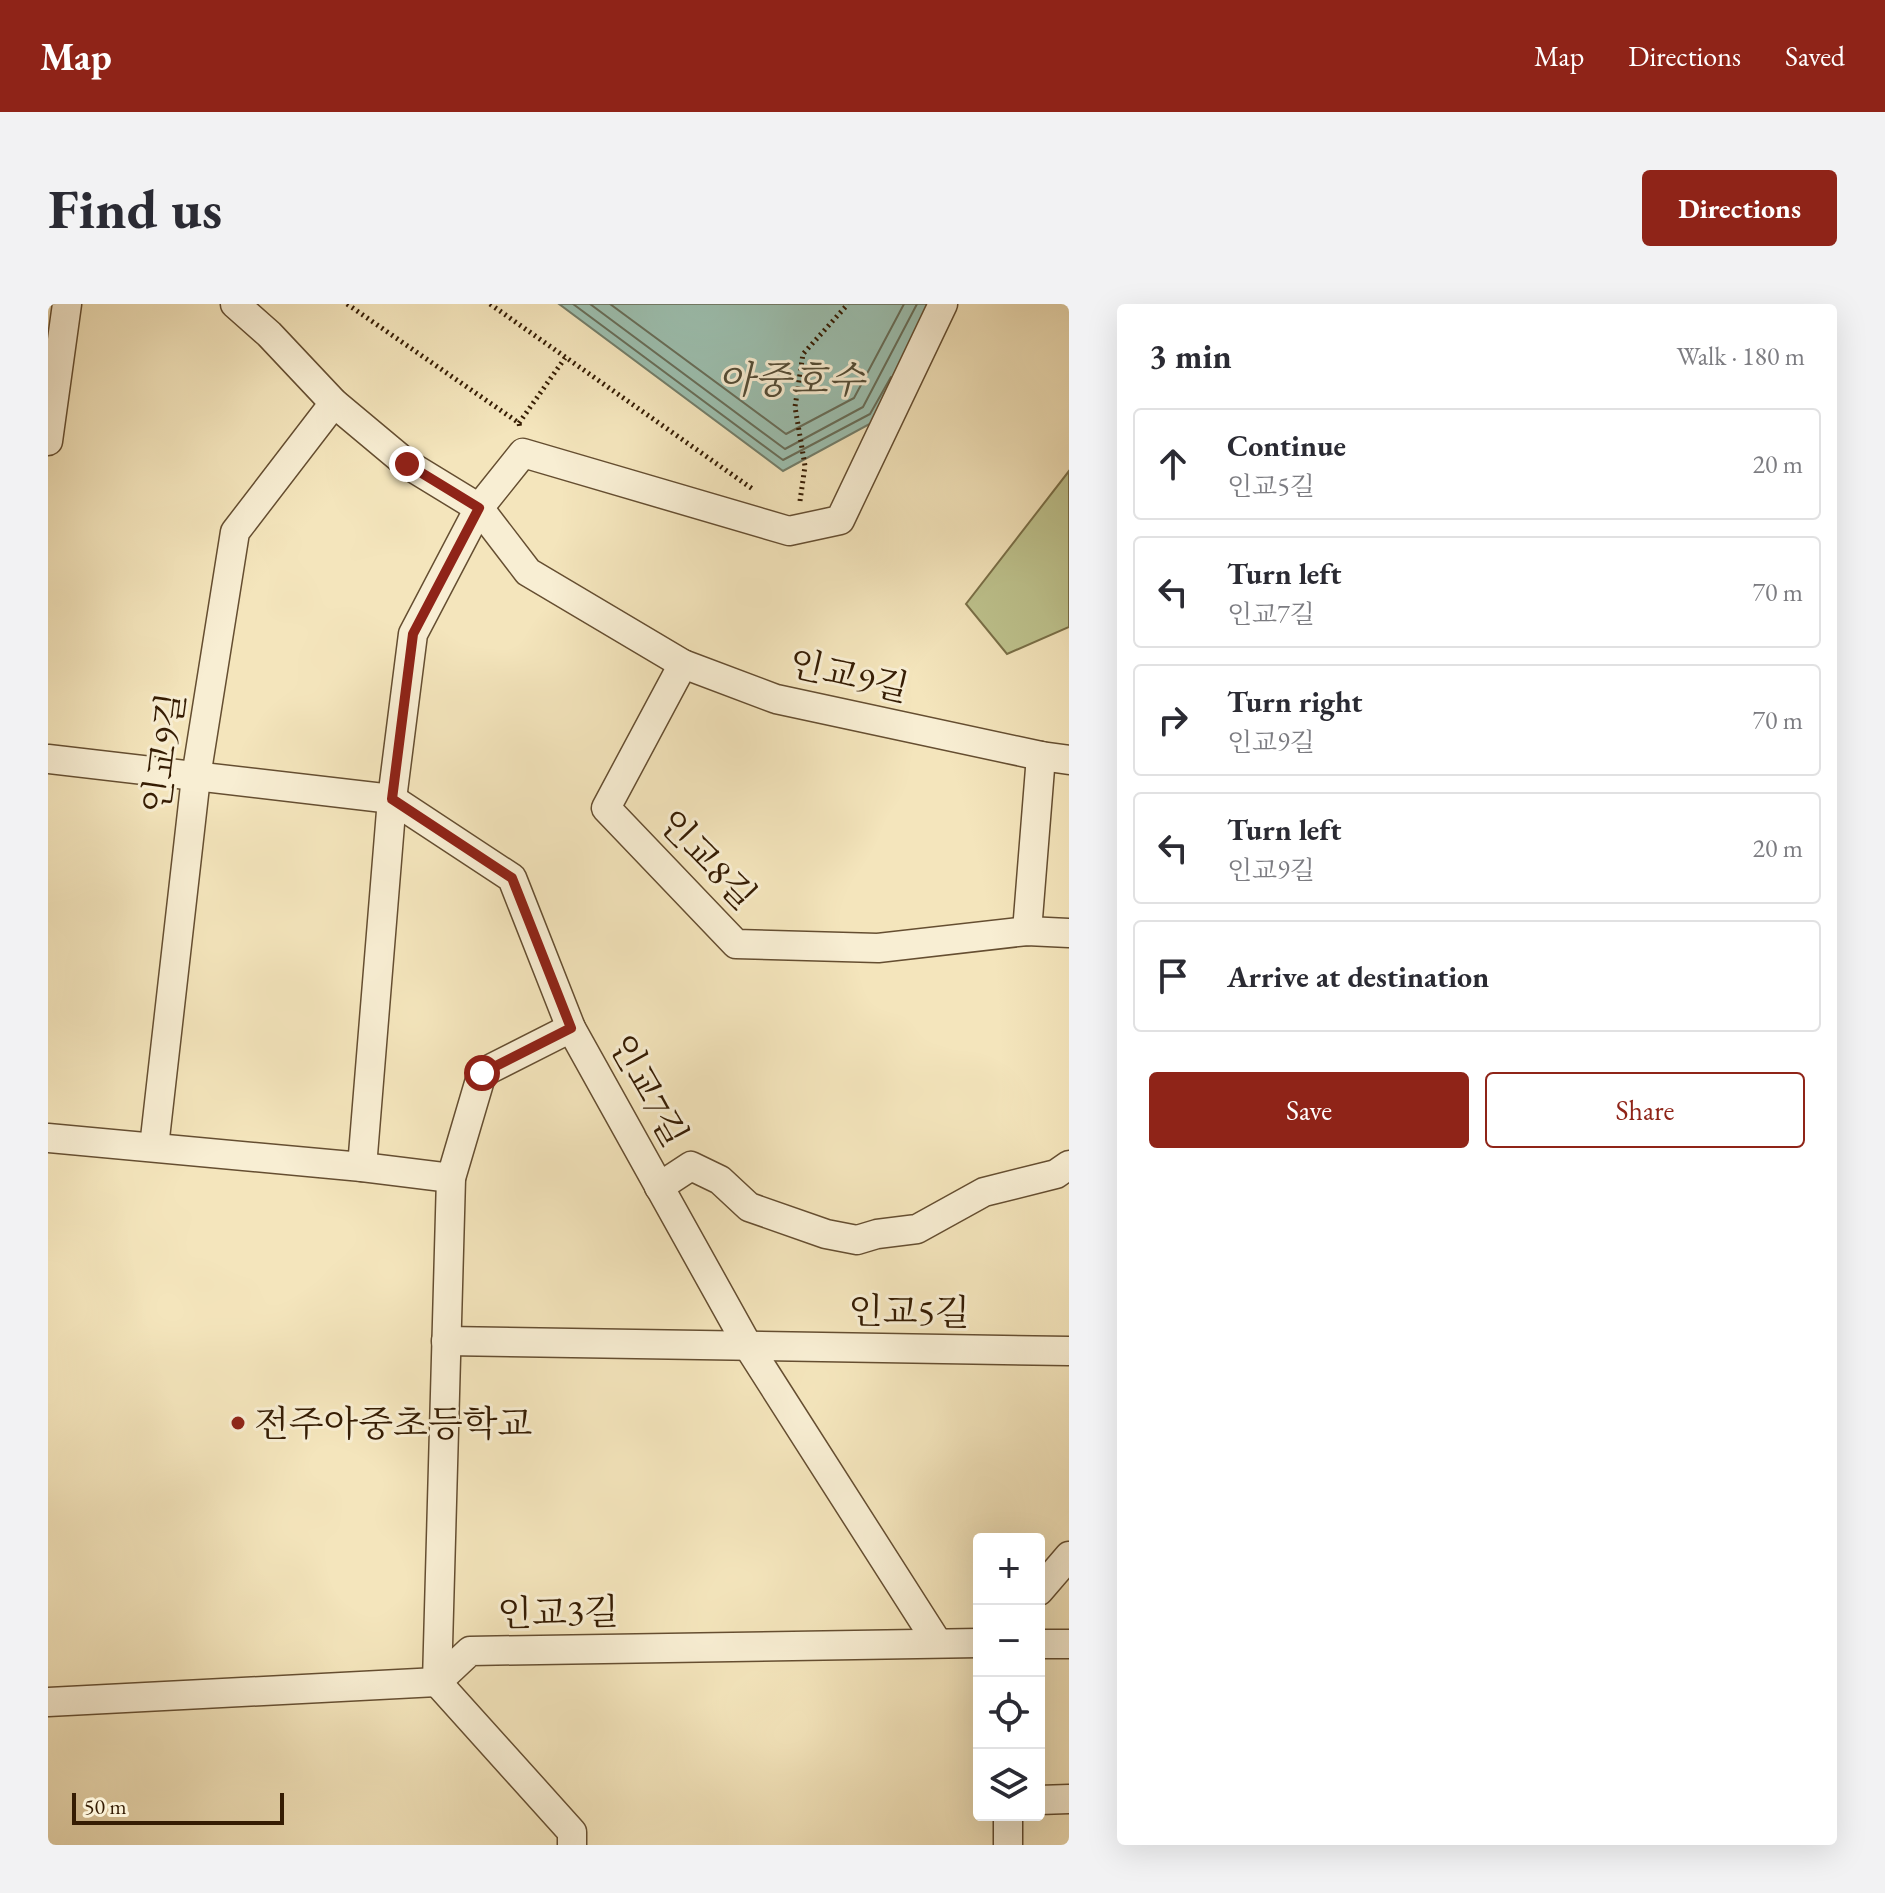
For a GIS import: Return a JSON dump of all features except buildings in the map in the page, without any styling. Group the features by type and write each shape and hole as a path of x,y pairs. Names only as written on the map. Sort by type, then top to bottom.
{"street":[{"path":"48,441 67,304"},
{"name":"인교9길","path":"235,304 269,334 334,403 407,464 479,508 528,572 683,664 776,699 1069,760"},
{"path":"362,1167 392,799 413,634 479,508 523,453 789,531 840,520 943,304"},
{"name":"인교9길","path":"154,1147 196,777 235,532 334,403"},
{"name":"인교8길","path":"683,664 606,808 736,944 878,948 1027,931 1069,933"},
{"path":"1027,931 1041,756"},
{"path":"48,759 392,799"},
{"name":"인교7길","path":"392,799 512,878 571,1028 659,1187 691,1166 720,1180 749,1207 797,1225 857,1240 917,1229 984,1192 1056,1174 1069,1165"},
{"path":"571,1028 482,1073 451,1178 437,1682 572,1832 572,1845"},
{"path":"48,1138 451,1178"},
{"path":"659,1187 748,1346 937,1642"},
{"name":"인교5길","path":"446,1341 1069,1351"},
{"path":"1045,1584 1069,1556"},
{"name":"인교3길","path":"437,1682 470,1651 973,1643"},
{"path":"1045,1644 1069,1644"},
{"path":"48,1702 437,1682"},
{"path":"1045,1800 1069,1799"},
{"path":"1008,1821 1008,1845"}],"path":[{"path":"490,304 759,494"},
{"path":"786,502 800,500 805,466 795,407 803,354 848,304"},
{"path":"351,305 519,423"},
{"path":"523,453 519,423 565,358"}],"green space":[{"path":"1069,471 1069,627 1007,654 966,604"}],"water":[{"name":"아중호수","path":"559,304 937,304 877,420 783,471"}],"place":[{"name":"전주아중초등학교","path":"238,1423"}],"route":[{"path":"407,464 479,508 413,634 392,799 512,878 571,1028 482,1073"}]}
